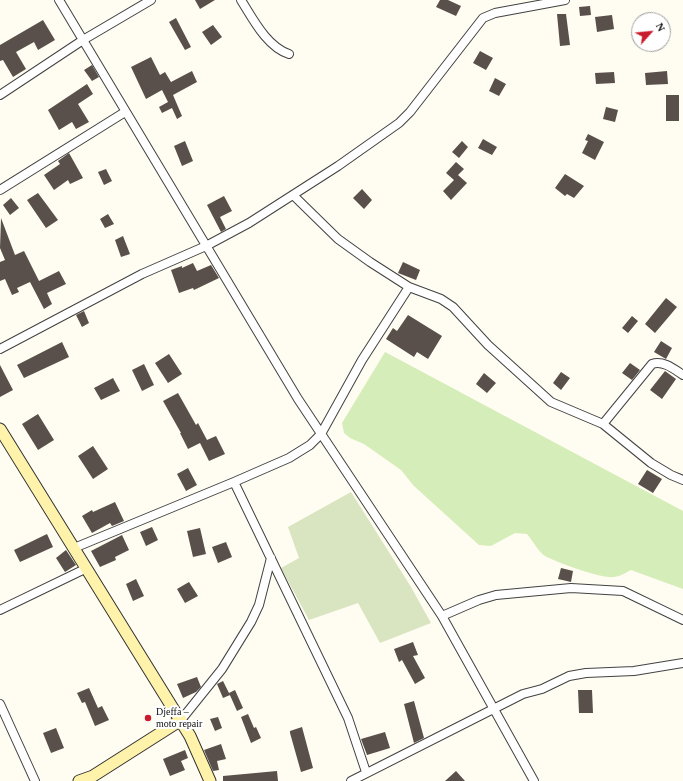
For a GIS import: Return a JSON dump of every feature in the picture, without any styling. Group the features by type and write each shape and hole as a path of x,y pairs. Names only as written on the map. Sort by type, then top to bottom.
{"street":[{"path":"59,0 125,112 321,434 442,616 534,781"},
{"path":"0,95 83,40 151,0"},
{"path":"241,0 272,44 280,51 289,54"},
{"path":"1,345 142,274 206,246 249,223 293,195 399,123 410,112 483,18 494,13 565,0"},
{"path":"0,190 125,112"},
{"path":"293,195 338,239 370,262 409,287 441,299 453,308 488,345 551,402 603,424 651,463 671,476 683,480"},
{"path":"74,548 289,458 310,445 321,434 362,360 409,287"},
{"path":"603,424 652,364 657,362 663,364 683,375"},
{"path":"1,433 181,720 190,736 210,781"},
{"path":"234,482 348,718 366,772"},
{"path":"78,781 93,776 181,720 222,669 251,622 259,605 271,558"},
{"path":"0,610 87,568"},
{"path":"442,616 479,600 496,596 571,588 623,591 683,620"},
{"path":"351,781 366,772 523,694 542,689 569,676 586,673 634,671 683,663"},
{"path":"0,704 35,781"}],"green space":[{"path":"385,352 683,511 683,589 631,570 619,576 608,577 569,566 542,554 527,534 515,533 491,546 479,545 414,486 401,470 364,444 350,438 344,433 342,423"},
{"path":"351,492 411,587 431,623 380,643 358,603 309,620 281,568 299,558 288,527"}],"building":[{"path":"195,0 215,0 200,9"},
{"path":"440,0 448,0 461,6 456,16 436,7"},
{"path":"590,6 591,15 580,16 579,7"},
{"path":"557,14 566,14 570,45 560,46"},
{"path":"612,15 614,29 597,32 595,17"},
{"path":"176,18 191,47 185,50 169,22"},
{"path":"43,20 55,40 38,50 34,42 16,52 26,69 13,77 3,60 0,61 0,45"},
{"path":"213,25 222,37 211,45 202,32"},
{"path":"480,51 493,58 486,70 473,63"},
{"path":"151,57 160,75 165,72 171,82 192,71 197,82 173,95 182,116 177,119 172,108 162,113 159,107 168,102 162,90 146,99 131,67"},
{"path":"92,65 99,77 92,81 84,70"},
{"path":"667,71 668,84 646,85 645,73"},
{"path":"614,72 615,83 596,84 595,73"},
{"path":"495,78 506,84 499,96 489,91"},
{"path":"87,84 93,94 78,104 89,122 76,129 72,122 59,130 48,110"},
{"path":"666,95 679,95 679,121 666,121"},
{"path":"606,107 618,110 615,122 603,119"},
{"path":"588,134 604,142 595,160 582,153 588,141 585,140"},
{"path":"483,139 497,147 492,155 478,148"},
{"path":"185,141 193,161 182,166 174,146"},
{"path":"462,141 468,147 459,158 452,152"},
{"path":"69,153 83,178 70,184 68,180 54,190 44,175 60,164 58,161"},
{"path":"456,162 464,169 458,175 467,183 451,200 443,191 454,180 446,173"},
{"path":"106,169 112,181 104,185 98,172"},
{"path":"565,174 584,186 574,198 567,194 565,196 555,188"},
{"path":"362,189 372,200 364,209 353,198"},
{"path":"38,193 58,220 46,228 27,200"},
{"path":"224,196 232,211 220,217 226,229 221,232 207,205"},
{"path":"11,198 19,208 10,215 3,205"},
{"path":"108,214 114,224 105,228 100,219"},
{"path":"1,218 15,255 24,251 39,281 59,271 66,284 47,293 52,304 44,309 30,282 17,288 19,292 12,295 5,279 0,281 0,262 5,260 0,248"},
{"path":"123,236 130,254 121,257 115,240"},
{"path":"403,262 420,270 416,280 398,273"},
{"path":"193,263 197,271 211,265 219,278 194,290 193,288 179,293 171,270 182,266 182,268"},
{"path":"666,298 677,307 655,333 645,324"},
{"path":"84,311 89,323 82,327 76,315"},
{"path":"408,315 442,336 428,359 417,352 414,357 386,339 393,328 397,331"},
{"path":"632,316 638,321 628,333 622,328"},
{"path":"661,341 672,348 666,359 654,352"},
{"path":"62,342 69,357 24,378 17,365"},
{"path":"169,354 182,374 168,383 155,363"},
{"path":"630,363 640,370 632,380 622,373"},
{"path":"144,364 154,385 142,391 132,370"},
{"path":"0,365 13,390 0,397"},
{"path":"665,371 676,379 662,399 650,390"},
{"path":"561,372 570,378 561,390 553,383"},
{"path":"484,373 496,383 487,393 476,384"},
{"path":"113,378 120,391 101,400 94,388"},
{"path":"178,393 196,425 198,423 207,440 216,436 225,454 209,461 200,443 188,449 163,401"},
{"path":"38,414 54,440 38,450 22,424"},
{"path":"93,446 108,469 93,479 78,456"},
{"path":"188,468 197,485 186,491 177,474"},
{"path":"647,470 662,479 653,493 638,484"},
{"path":"115,502 124,521 112,526 110,523 92,533 82,516 92,510 93,512"},
{"path":"152,527 158,540 146,546 140,532"},
{"path":"200,528 206,554 193,557 187,531"},
{"path":"47,534 53,547 20,562 14,550"},
{"path":"122,535 129,550 115,557 116,560 100,567 91,551"},
{"path":"226,542 232,557 218,563 212,547"},
{"path":"66,550 76,565 65,572 56,558"},
{"path":"561,568 573,571 571,582 558,579"},
{"path":"136,579 144,596 133,601 126,584"},
{"path":"189,582 198,596 185,603 177,589"},
{"path":"413,642 418,655 413,656 425,678 415,684 402,660 399,662 394,649"},
{"path":"197,677 201,687 196,692 183,698 177,684"},
{"path":"223,681 230,695 223,698 217,684"},
{"path":"89,688 98,708 102,706 109,720 95,726 85,702 82,703 77,693"},
{"path":"235,690 243,708 237,711 229,693"},
{"path":"578,690 592,690 593,713 579,713"},
{"path":"414,701 424,738 414,743 404,704"},
{"path":"248,714 254,728 256,727 261,738 251,743 241,717"},
{"path":"218,717 222,728 215,731 210,719"},
{"path":"302,727 313,768 301,772 290,731"},
{"path":"56,728 64,748 51,753 43,733"},
{"path":"385,732 390,748 367,755 361,739"},
{"path":"221,744 226,759 217,761 219,770 213,771 204,750"},
{"path":"185,750 188,758 181,761 185,770 170,776 163,759"},
{"path":"277,771 278,781 223,781 223,776"},
{"path":"456,771 465,781 445,781"}],"place":[{"name":"Djeffa – moto repair","path":"148,718"}]}
